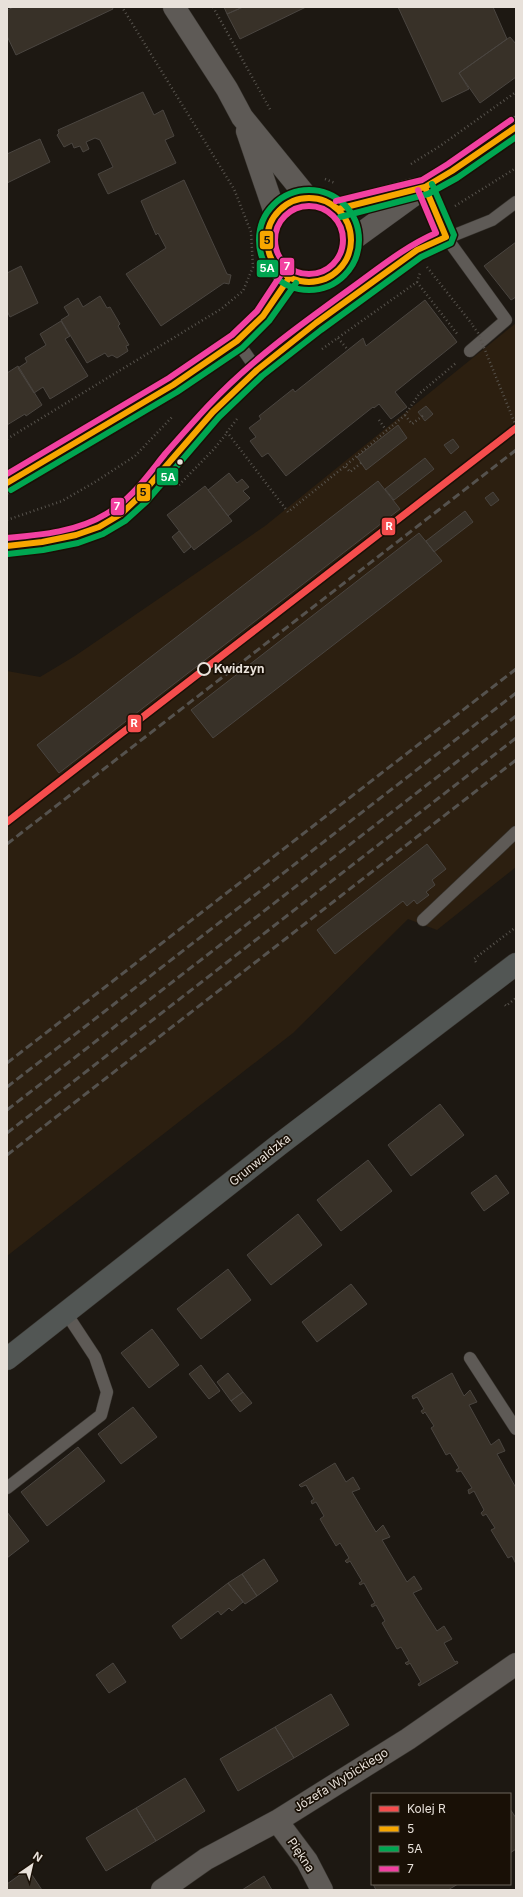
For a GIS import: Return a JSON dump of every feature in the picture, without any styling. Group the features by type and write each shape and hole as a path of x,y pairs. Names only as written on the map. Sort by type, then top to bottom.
{"main road":[{"name":"Grunwaldzka","path":"7,1359 280,1144 516,964"}],"street":[{"path":"174,7 227,89 242,117 275,213"},
{"path":"242,117 307,197"},
{"path":"352,240 425,187 516,127"},
{"path":"338,209 425,187"},
{"path":"307,197 324,200 338,209 348,223 352,240 348,258 338,272 323,281 305,283 289,278 274,266 267,249 267,230 275,213 289,202 307,197"},
{"path":"7,483 172,385 237,341 263,316 289,278"},
{"name":"Józefa Wybickiego","path":"162,1890 206,1859 277,1821 408,1738 516,1664"},
{"name":"Piękna","path":"277,1821 307,1861 322,1890"}],"lane":[{"path":"425,187 446,237 506,320 470,351"},
{"path":"7,546 46,543 70,537 99,527 120,514 143,493 227,397 257,370 417,250 446,237 492,220 516,202"},
{"path":"237,341 257,370"},
{"path":"422,920 516,832"},
{"path":"7,1488 101,1415 107,1392 95,1357 66,1313"},
{"path":"470,1358 516,1429"}],"path":[{"path":"7,439 221,309 243,291 253,267 251,232 234,189 122,7"},
{"path":"213,7 274,115"},
{"path":"408,166 440,146 516,92"},
{"path":"458,205 516,168"},
{"path":"322,178 342,185"},
{"path":"319,351 416,282 424,263 478,332 516,426"},
{"path":"240,416 227,432 288,512 405,415 419,394 470,351 416,282"},
{"path":"338,338 348,350"},
{"path":"7,520 62,501 101,478 135,456 176,412"},
{"path":"405,415 412,424 426,414"},
{"path":"379,420 386,430"},
{"path":"345,466 350,472 361,463"}],"shaded area":[{"path":"516,323 516,867 437,930 408,919 293,1033 7,1256 7,671 40,677 75,656 265,526"}],"building":[{"path":"14,7 112,7 113,9 16,55 7,36 7,10"},
{"path":"224,7 243,7 227,14"},
{"path":"243,7 306,7 240,39 227,14"},
{"path":"398,7 493,7 507,39 459,73 469,89 442,102"},
{"path":"510,37 516,44 516,77 480,103 459,73"},
{"path":"143,92 154,115 163,110 174,136 165,140 176,163 108,194 98,174 113,167 100,140 95,138 86,142 89,149 83,152 80,146 74,148 72,143 64,147 57,135 59,133 58,130"},
{"path":"40,139 50,162 7,183 7,154"},
{"path":"184,180 227,274 231,275 229,284 224,283 161,326 126,274 166,248 158,233 156,235 141,201"},
{"path":"516,242 516,297 511,300 484,266"},
{"path":"21,266 38,303 10,317 7,311 7,273"},
{"path":"100,296 107,308 110,307 120,324 118,326 129,345 126,346 128,351 117,358 112,355 108,357 105,353 87,363 61,320 69,315 64,307 78,298 83,307"},
{"path":"425,300 457,342 395,392 407,407 391,419 379,404 374,408 373,407 286,476 268,453 262,457 250,441 256,437 249,428 261,419 259,416 293,389 295,392 363,338 366,346"},
{"path":"61,321 70,336 65,339 88,376 50,399 43,387 34,393 18,368 27,362 25,358 46,345 40,334"},
{"path":"18,366 42,405 26,416 25,414 7,425 7,373"},
{"path":"426,406 433,414 425,421 418,412"},
{"path":"398,425 407,438 366,470 357,457"},
{"path":"453,439 459,447 451,454 444,445"},
{"path":"425,458 434,469 394,500 385,489"},
{"path":"229,473 237,483 242,479 249,487 243,491 250,498 228,516 208,490"},
{"path":"378,481 400,509 59,773 37,745"},
{"path":"205,486 232,521 194,550 167,515"},
{"path":"493,492 499,500 491,506 485,498"},
{"path":"465,511 473,522 434,552 426,541"},
{"path":"179,531 191,547 184,553 172,537"},
{"path":"419,533 442,561 213,738 191,710"},
{"path":"427,844 446,869 432,880 435,885 426,892 429,895 417,904 414,900 407,906 403,901 335,954 317,930"},
{"path":"440,1104 464,1135 411,1176 388,1145"},
{"path":"368,1160 392,1191 341,1231 317,1200"},
{"path":"496,1175 509,1193 484,1211 471,1193"},
{"path":"298,1214 322,1245 271,1285 247,1255"},
{"path":"228,1269 251,1300 201,1339 177,1309"},
{"path":"351,1284 367,1304 317,1342 302,1322"},
{"path":"152,1329 179,1365 149,1388 121,1353"},
{"path":"201,1365 220,1391 209,1399 189,1374"},
{"path":"228,1373 243,1392 231,1401 217,1382"},
{"path":"452,1373 464,1396 470,1390 477,1402 469,1405 491,1445 499,1439 505,1451 497,1454 516,1488 516,1564 512,1556 508,1558 491,1530 495,1528 486,1514 483,1516 481,1513 484,1510 474,1491 469,1494 468,1490 472,1488 461,1471 457,1472 456,1470 459,1468 450,1453 446,1455 431,1428 434,1426 425,1412 423,1414 421,1411 424,1409 417,1397 413,1399 412,1396"},
{"path":"243,1392 252,1403 240,1412 231,1401"},
{"path":"133,1407 157,1437 121,1464 98,1434"},
{"path":"78,1447 105,1481 47,1526 21,1492"},
{"path":"335,1463 346,1482 353,1477 360,1489 352,1492 376,1532 383,1525 390,1537 382,1540 407,1582 414,1576 422,1589 413,1593 437,1631 444,1626 452,1639 444,1643 455,1662 457,1661 458,1663 419,1686 418,1684 421,1682 410,1663 407,1665 405,1663 409,1661 401,1647 397,1649 382,1623 385,1621 376,1605 372,1607 371,1605 375,1603 364,1583 360,1585 359,1583 362,1581 350,1561 347,1563 345,1561 349,1558 340,1543 336,1546 320,1519 324,1516 316,1502 312,1504 311,1501 314,1499 306,1485 301,1487 299,1485"},
{"path":"7,1512 29,1541 7,1558"},
{"path":"264,1559 278,1581 257,1596 242,1574"},
{"path":"242,1574 257,1596 245,1604 228,1583"},
{"path":"228,1583 243,1602 232,1611 229,1608 221,1615 218,1611 181,1639 172,1626"},
{"path":"113,1663 126,1682 109,1693 96,1675"},
{"path":"331,1694 349,1725 294,1758 275,1727"},
{"path":"275,1727 294,1758 238,1791 220,1759"},
{"path":"185,1778 205,1811 156,1841 136,1808"},
{"path":"136,1808 156,1841 106,1871 86,1838"},
{"path":"511,1810 516,1818 516,1849 511,1852"},
{"path":"28,1869 42,1890 7,1890 7,1884"},
{"path":"264,1876 272,1890 242,1890"},
{"path":"374,1885 456,1885 448,1890 376,1890"}],"railway":[{"path":"7,844 516,450"},
{"path":"7,1063 516,669"},
{"path":"7,1087 516,693"},
{"path":"7,1110 516,716"},
{"path":"7,1133 516,738"},
{"path":"7,1155 516,760"}],"rail line":[{"name":"R","path":"7,822 516,428"}],"transit line":[{"name":"7","path":"336,201 422,180 448,164 511,120"},
{"name":"5","path":"338,209 425,187 452,171 516,127"},
{"name":"5A","path":"340,217 428,194 457,178 516,137"},
{"name":"5A","path":"8,554 43,550 78,543 103,534 125,521 146,502 219,417 262,376 321,330 421,257 451,243 454,235 432,184"},
{"name":"5","path":"7,546 42,542 76,535 99,527 121,514 140,496 213,412 257,370 316,323 417,250 446,237 425,187"},
{"name":"5A","path":"309,190 328,193 345,204 356,221 359,240 356,259 345,276 328,287 309,290 290,287 273,276 262,259 259,240 262,221 273,204 290,193 309,190"},
{"name":"7","path":"7,538 45,534 71,529 95,520 123,502 138,487 208,406 258,359 294,330 392,259 413,245 436,233 418,190"},
{"name":"5","path":"301,198 317,198 333,205 344,216 351,232 351,240 351,248 348,256 339,270 333,275 317,282 301,282 285,275 274,264 267,248 267,232 274,216 285,205 301,198"},
{"name":"7","path":"302,206 316,206 328,211 338,221 343,233 343,240 343,247 338,259 328,269 316,274 302,274 290,269 280,259 275,247 275,233 280,221 290,211 302,206"},
{"name":"7","path":"7,474 169,378 232,335 257,311 282,273"},
{"name":"5","path":"7,483 173,385 237,341 263,316 289,278"},
{"name":"5A","path":"11,490 177,392 242,348 269,321 296,283"}],"place":[{"name":"Kwidzyn","path":"204,669"}]}
